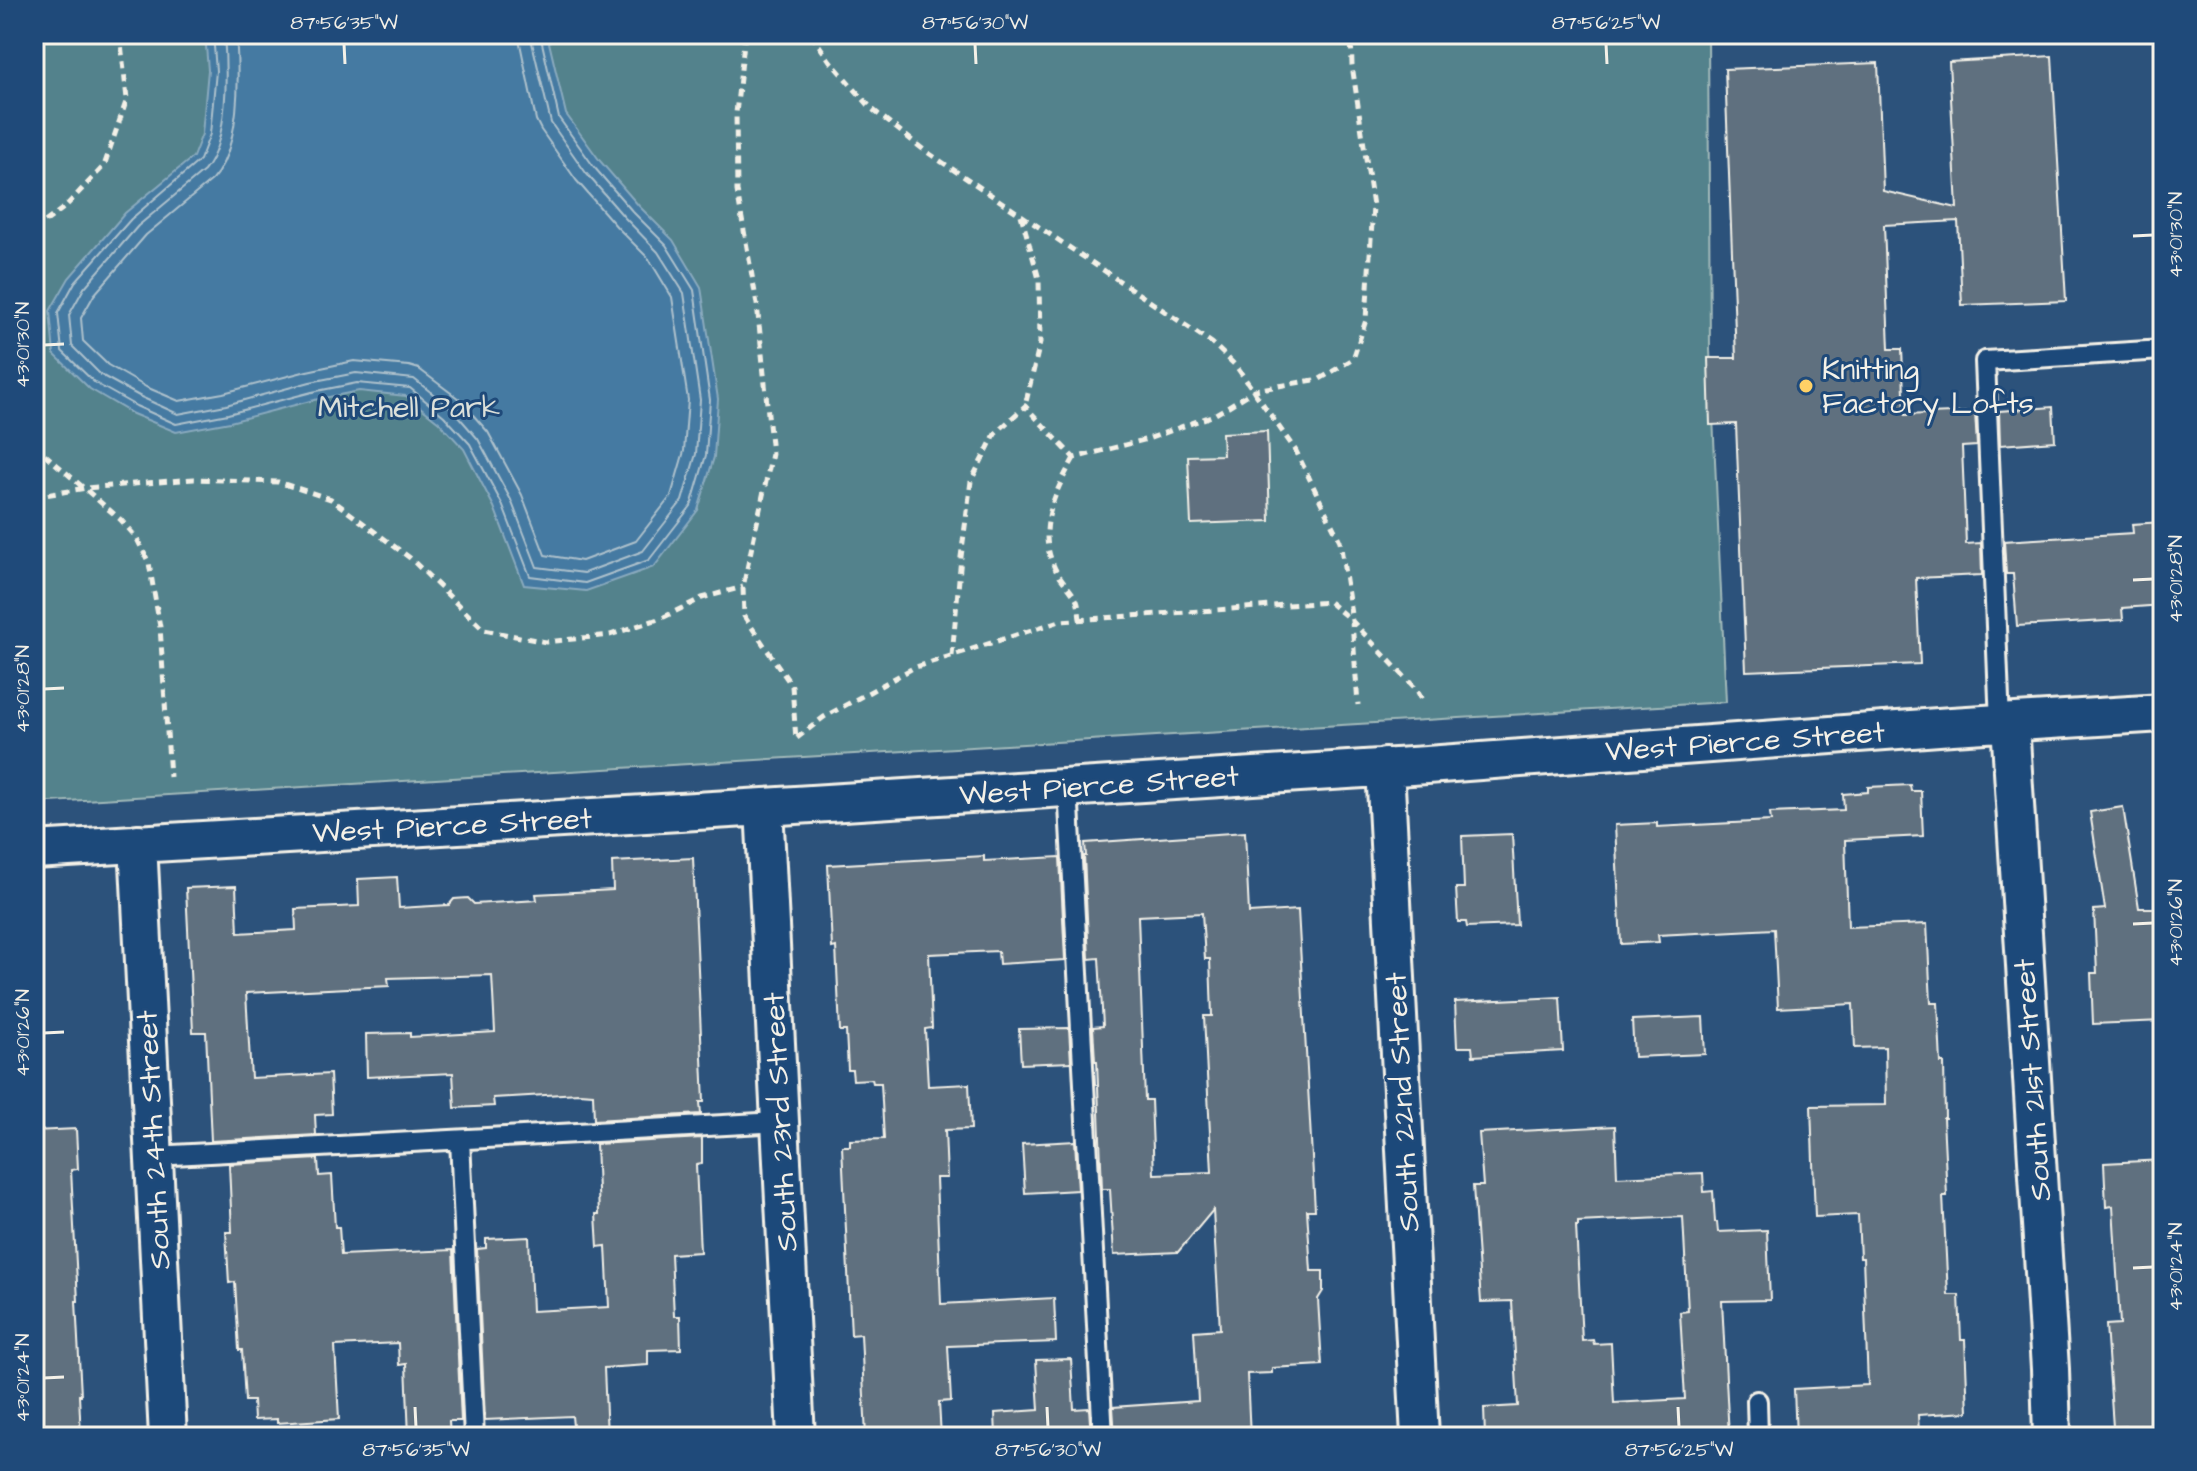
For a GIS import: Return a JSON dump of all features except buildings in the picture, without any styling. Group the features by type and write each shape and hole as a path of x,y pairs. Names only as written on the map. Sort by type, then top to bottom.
{"street":[{"name":"West Pierce Street","path":"34,850 764,807 2163,713"},
{"name":"South 21st Street","path":"2005,723 2050,1369 2052,1437"},
{"name":"South 22nd Street","path":"1385,767 1420,1437"},
{"name":"South 23rd Street","path":"764,807 796,1437"},
{"name":"South 24th Street","path":"138,843 168,1437"}],"lane":[{"path":"2005,723 1985,361 2163,350"},
{"path":"1068,787 1103,1437"},
{"path":"154,1156 780,1122"},
{"path":"460,1140 474,1437"},
{"path":"1757,1401 1758,1437"}],"path":[{"path":"34,230 65,207 104,166 127,99 120,34"},
{"path":"745,34 736,113 737,191 757,304 772,454 743,587 744,616 792,686 796,739 824,717 913,668 1060,621 1329,602 1352,621 1417,690 1423,702"},
{"path":"811,34 872,109 924,150 1212,343 1236,366 1296,451 1340,541 1352,621 1358,705"},
{"path":"1080,619 1078,602 1053,564 1048,546 1047,521 1057,490 1074,458 1148,439 1214,415 1255,390 1320,379 1353,359 1366,320 1373,206 1352,65 1351,34"},
{"path":"952,656 971,481 995,434 1025,406 1040,343 1039,279 1020,213"},
{"path":"1025,406 1074,458"},
{"path":"34,445 121,520 136,537 149,563 160,627 170,777"},
{"path":"34,497 86,488 194,479 278,482 331,499 410,558 484,630 546,642 610,635 664,617 702,598 743,587"}],"green space":[{"name":"Mitchell Park","path":"34,34 1708,34 1710,350 1726,702 34,803"}],"water":[{"path":"205,34 547,34 566,114 600,161 673,240 701,287 718,399 714,457 698,510 654,567 586,591 524,585 494,507 464,449 439,422 406,396 359,391 176,432 133,414 90,389 54,354 50,311 69,278 125,213 193,157 202,134 208,70"}],"place":[{"name":"Knitting Factory Lofts","path":"1806,386"}]}
